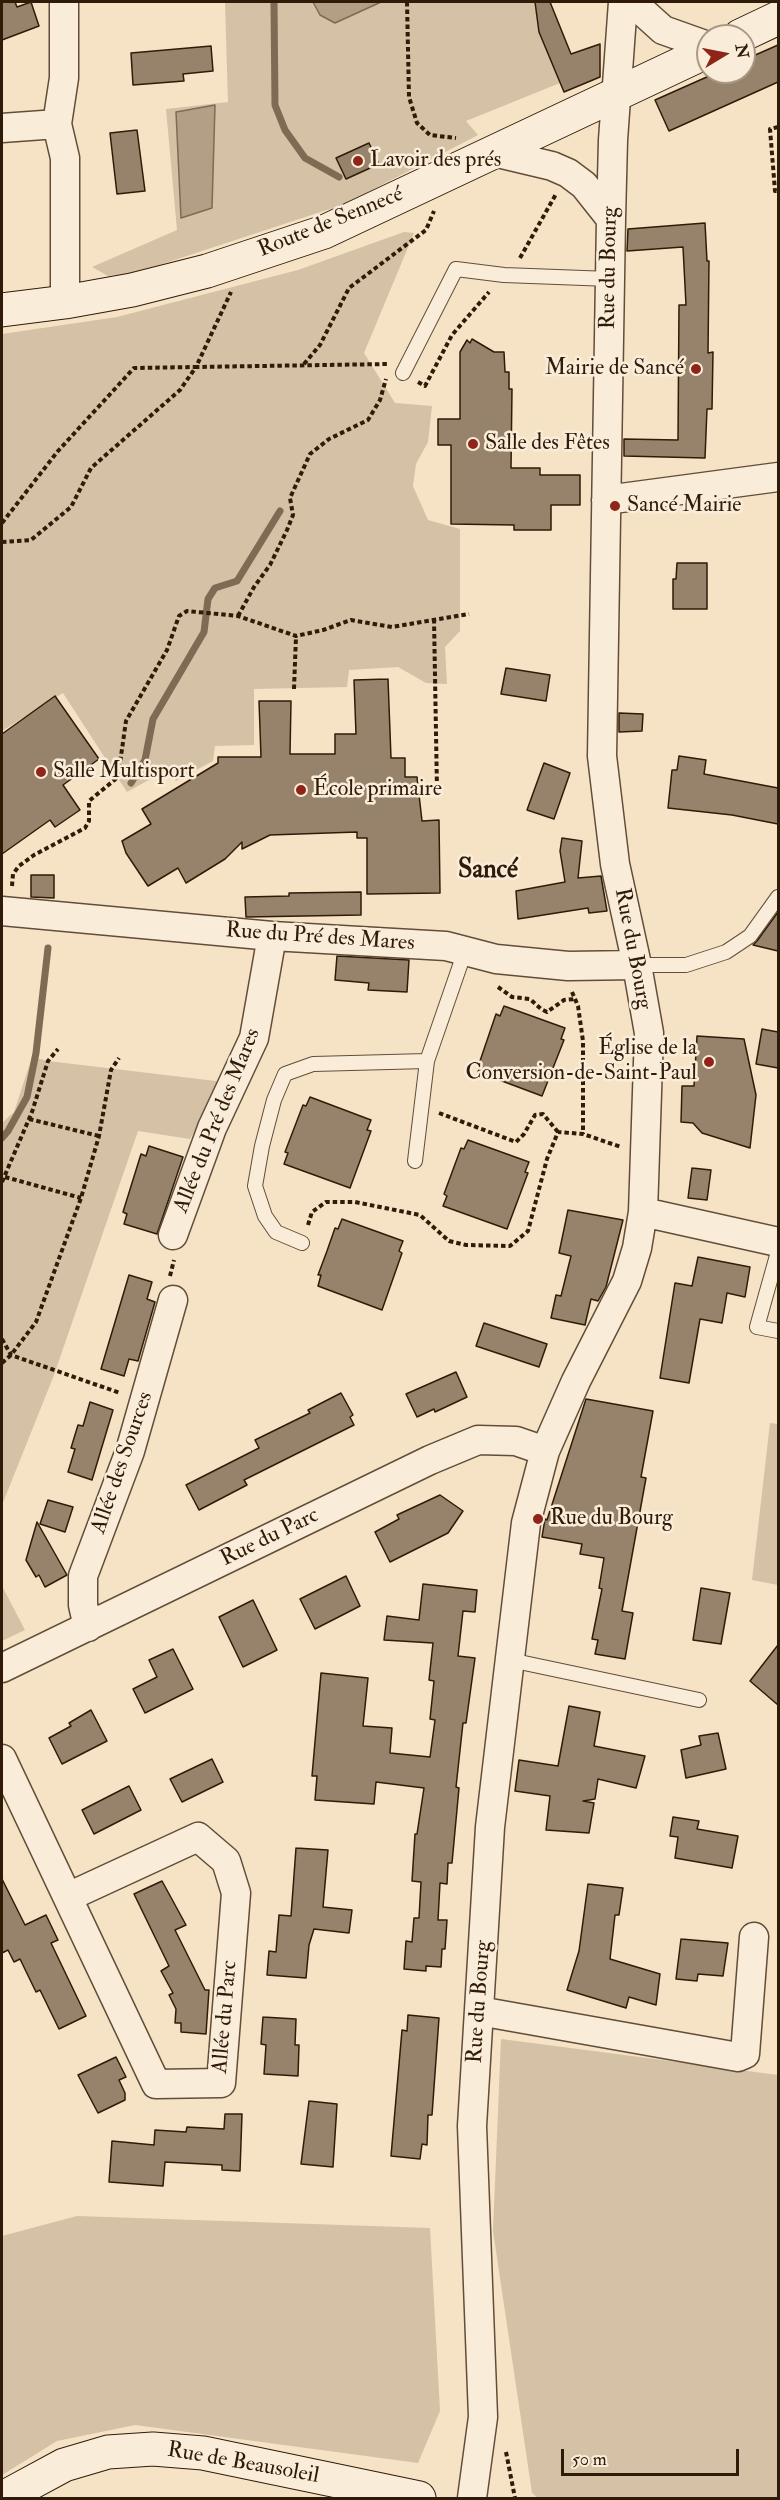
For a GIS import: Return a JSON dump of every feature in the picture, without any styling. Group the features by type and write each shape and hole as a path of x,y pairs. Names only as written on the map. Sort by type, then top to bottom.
{"street":[{"path":"64,2 64,78 57,124 65,158 65,302"},
{"name":"Rue du Bourg","path":"472,2499 483,2417 472,2126 490,1827 526,1523 545,1451 576,1381 627,1281 637,1248 643,1212 649,1033 638,965 615,864 602,756 611,219 616,94 623,2"},
{"path":"632,2 663,30 696,42"},
{"path":"756,28 778,18"},
{"name":"Route de Sennecé","path":"2,310 132,290 207,271 324,231 696,57"},
{"path":"2,128 57,124"},
{"path":"493,152 552,166 568,173 584,185 611,219"},
{"path":"606,500 778,477"},
{"name":"Rue du Pré des Mares","path":"7,911 272,936 446,946 496,959 568,966 638,965"},
{"name":"Allée du Pré des Mares","path":"173,1235 212,1128 254,1038 272,936"},
{"path":"643,1212 778,1242"},
{"name":"Allée des Sources","path":"88,1627 83,1605 83,1576 130,1451 173,1300"},
{"name":"Rue du Parc","path":"2,1668 430,1460 478,1440 516,1441 545,1451"},
{"name":"Allée du Parc","path":"2,1759 156,2084 221,2083 236,1893 226,1862 198,1837 68,1897"},
{"path":"479,2011 738,2057 745,2054 754,1937"},
{"name":"Rue de Beausoleil","path":"3,2499 64,2465 108,2452 153,2449 203,2453 419,2499"}],"lane":[{"path":"403,373 456,269 504,275 610,279"},
{"path":"638,965 686,965 726,952 750,936 778,897"},
{"path":"415,1161 427,1061 465,951"},
{"path":"302,1243 276,1232 265,1216 255,1186 274,1100 285,1074 313,1064 427,1061"},
{"path":"778,1252 757,1327 778,1331"},
{"path":"510,1660 699,1700"}],"path":[{"path":"407,2 409,97 417,123 430,135 462,138 493,152"},
{"path":"778,127 771,129 776,191 778,191"},
{"path":"2,523 58,451 134,368 390,364 424,386 452,335 523,255 568,173"},
{"path":"304,364 320,345 349,288 426,230 437,204 438,178"},
{"path":"2,542 31,540 71,507 91,468 180,390 196,367 229,299 242,260"},
{"path":"238,615 270,565 287,530 293,515 290,498 310,454 329,439 368,420 380,400 390,364"},
{"path":"7,911 13,874 19,866 34,855 85,828 89,821 89,801 118,777 126,721 167,650 179,616 187,611 200,610 215,614 238,615 296,636 351,620 392,627 469,614"},
{"path":"434,619 437,790"},
{"path":"294,688 296,636"},
{"path":"568,966 569,986 575,999 583,1041 583,1134"},
{"path":"497,986 512,997 530,999 541,1010 547,1012 564,1000 575,999"},
{"path":"2,1182 29,1119 48,1061 58,1049"},
{"path":"2,1363 11,1355 36,1322 81,1198 99,1136 111,1070 119,1058"},
{"path":"421,1107 516,1142 535,1116 543,1114 558,1132 583,1134 644,1155"},
{"path":"29,1119 99,1136"},
{"path":"302,1243 312,1212 326,1202 355,1202 420,1215 449,1241 466,1245 510,1246 528,1231 547,1159 558,1132"},
{"path":"5,1177 81,1198"},
{"path":"173,1235 175,1253 167,1292 173,1300"},
{"path":"2,1339 11,1355 144,1401"}],"shaded area":[{"path":"225,2 535,2 539,32 560,83 466,121 478,135 345,204 135,273 108,276 92,267 177,230 166,109 228,102"},
{"path":"313,2 381,2 335,23 320,15"},
{"path":"215,105 212,208 181,218 176,112"},
{"path":"404,232 414,233 364,353 395,403 432,406 428,442 416,464 413,486 428,520 460,529 460,631 445,647 447,684 426,683 398,667 349,670 347,687 254,689 254,745 215,746 213,761 176,781 167,770 127,792 63,693 2,731 2,334 117,317 298,270"},
{"path":"32,1057 48,1061 224,1082 190,1139 138,1131 54,1375 2,1505 2,1123 14,1112"},
{"path":"770,1423 778,1424 778,1585 752,1580"},
{"path":"2,1586 25,1630 2,1641"},
{"path":"501,2039 778,2075 778,2498 538,2498 532,2493 493,2231"},
{"path":"77,2216 430,2228 440,2411 418,2463 135,2425 57,2441 2,2475 2,2236"}],"building":[{"path":"2,2 15,2 17,7 31,2 39,26 2,40"},
{"path":"535,2 550,2 571,54 600,44 600,77 564,92 539,32"},
{"path":"778,45 778,82 669,131 655,100 696,82 696,84 756,84 756,55"},
{"path":"211,46 213,71 183,74 184,81 133,85 131,53"},
{"path":"137,130 145,191 117,194 110,133"},
{"name":"Lavoir des prés","path":"369,143 379,164 346,179 336,158"},
{"path":"705,223 707,261 709,261 708,353 713,352 712,409 707,409 705,458 624,456 624,439 678,440 679,305 686,305 683,247 627,251 628,229"},
{"name":"Salle des Fêtes","path":"472,339 494,352 504,352 505,372 509,372 509,389 512,389 511,468 540,468 540,475 580,475 580,505 551,505 551,530 514,530 514,525 451,524 451,445 438,445 438,419 460,419 460,352 467,340 470,343"},
{"path":"677,563 707,563 707,609 673,609 673,579 676,579"},
{"path":"506,668 550,675 546,701 501,694"},
{"name":"École primaire","path":"388,679 391,758 405,758 405,777 417,777 422,821 439,820 440,893 367,894 367,838 357,838 357,832 270,835 242,849 242,842 225,859 186,883 178,868 148,886 126,853 122,841 151,824 142,809 218,763 218,757 261,757 259,701 291,701 290,754 335,754 335,734 356,734 354,680"},
{"name":"Salle Multisport","path":"55,696 99,759 63,785 80,810 55,827 50,820 2,854 2,734"},
{"path":"619,713 643,714 642,731 619,732"},
{"path":"679,756 706,760 704,774 778,788 778,824 732,815 668,808 672,770 677,770"},
{"path":"544,763 570,773 554,819 527,810"},
{"path":"562,838 582,841 578,878 601,876 607,911 589,913 588,908 518,919 516,891 565,882 560,851"},
{"path":"31,875 54,875 54,898 31,897"},
{"path":"361,892 361,915 246,917 245,897 289,896 289,893"},
{"path":"778,912 778,951 753,945 757,941"},
{"path":"337,956 409,960 407,992 368,990 369,983 335,980"},
{"path":"504,1006 565,1028 561,1039 564,1040 542,1096 478,1072 496,1014 500,1016"},
{"path":"762,1029 778,1032 778,1068 756,1064"},
{"path":"697,1036 744,1039 756,1095 750,1148 702,1133 693,1123 681,1122 682,1086 694,1086"},
{"path":"310,1097 371,1120 367,1130 371,1131 350,1188 284,1164 288,1153 285,1152 303,1105 306,1106"},
{"path":"468,1140 529,1162 525,1172 528,1173 507,1229 443,1206 447,1196 444,1194 461,1148 464,1149"},
{"path":"149,1146 183,1157 157,1234 124,1224 127,1214 123,1212 141,1154 146,1156"},
{"path":"692,1168 711,1170 707,1200 688,1198"},
{"path":"568,1210 623,1220 606,1287 598,1301 591,1299 585,1325 551,1318 556,1295 561,1296 571,1256 559,1253"},
{"path":"342,1219 403,1241 399,1251 402,1253 382,1310 318,1286 321,1275 318,1275 335,1228 338,1229"},
{"path":"698,1257 750,1267 745,1297 727,1293 722,1323 700,1319 689,1383 660,1378 675,1283 692,1286"},
{"path":"129,1275 152,1282 147,1299 155,1302 138,1361 129,1359 124,1376 101,1369"},
{"path":"484,1323 547,1344 539,1367 476,1346"},
{"path":"456,1372 467,1397 435,1412 434,1409 417,1417 406,1394"},
{"path":"341,1393 353,1415 350,1417 354,1425 244,1480 247,1485 199,1510 186,1485 259,1448 255,1440 310,1413 308,1410"},
{"path":"586,1399 653,1411 641,1477 646,1478 622,1611 633,1613 625,1659 595,1654 598,1640 592,1639 602,1589 599,1588 604,1558 580,1554 582,1544 542,1537 545,1519 547,1520"},
{"path":"90,1402 113,1410 92,1480 68,1472 75,1449 71,1448 78,1425 83,1426"},
{"path":"440,1495 463,1511 448,1533 390,1562 375,1532 399,1519 397,1515"},
{"path":"48,1500 73,1507 65,1532 40,1524"},
{"path":"37,1522 67,1575 45,1587 39,1575 36,1577 26,1560"},
{"path":"346,1576 360,1606 315,1629 300,1599"},
{"path":"423,1584 477,1590 475,1612 463,1611 458,1656 475,1658 466,1723 463,1723 456,1787 459,1788 452,1863 448,1863 447,1884 440,1883 438,1920 447,1920 445,1949 442,1949 441,1967 426,1966 426,1971 404,1969 406,1941 412,1942 414,1918 419,1918 421,1882 412,1881 415,1834 417,1834 424,1788 376,1782 374,1804 315,1800 317,1776 312,1776 321,1673 368,1678 363,1726 392,1728 390,1753 430,1757 435,1720 430,1719 434,1681 429,1680 433,1643 384,1640 387,1616 419,1620"},
{"path":"701,1588 730,1593 721,1644 693,1640"},
{"path":"253,1600 277,1650 243,1667 219,1617"},
{"path":"778,1645 778,1705 750,1681"},
{"path":"173,1649 193,1689 145,1713 133,1689 157,1677 149,1660"},
{"path":"569,1706 600,1712 594,1746 645,1756 636,1788 598,1779 595,1799 583,1801 594,1803 589,1833 546,1830 550,1796 515,1791 519,1760 558,1766"},
{"path":"91,1710 107,1741 62,1764 49,1738 71,1726 69,1723"},
{"path":"718,1733 726,1769 686,1778 681,1750 701,1745 699,1736"},
{"path":"212,1759 223,1782 182,1802 170,1779"},
{"path":"129,1786 141,1810 94,1834 82,1810"},
{"path":"673,1817 699,1821 697,1829 738,1836 732,1868 675,1858 678,1837 670,1836"},
{"path":"296,1848 328,1850 323,1907 352,1910 349,1933 314,1929 309,1945 306,1978 267,1975 269,1951 276,1952 279,1915 291,1916"},
{"path":"2,1879 25,1925 46,1915 58,1940 51,1943 86,2016 59,2029 40,1990 36,1992 20,1959 14,1962 8,1950 2,1953"},
{"path":"162,1881 186,1925 175,1930 205,1990 209,1990 206,2034 181,2032 181,2023 175,2023 176,2009 169,1995 173,1993 161,1971 169,1966 134,1894"},
{"path":"588,1884 623,1888 619,1915 615,1915 610,1959 660,1974 656,2005 629,1997 626,2008 567,1990 579,1951"},
{"path":"681,1939 728,1943 723,1976 698,1974 697,1981 676,1979"},
{"path":"408,2015 439,2018 432,2115 428,2115 427,2145 422,2144 420,2159 391,2156 402,2030 407,2031"},
{"path":"263,2017 296,2019 295,2045 299,2045 298,2076 264,2074 266,2045 261,2044"},
{"path":"116,2057 126,2077 119,2080 125,2093 125,2100 98,2113 78,2075"},
{"path":"309,2101 337,2104 333,2167 301,2164"},
{"path":"225,2114 242,2114 240,2171 222,2170 222,2165 165,2162 163,2186 109,2182 112,2141 154,2145 155,2130 186,2132 187,2127 224,2129"}],"waterway":[{"path":"274,2 275,105 285,130 305,158 339,177"},
{"path":"131,783 145,760 153,719 204,632 208,599 215,588 237,581 280,511"},
{"path":"2,1138 27,1097 36,1053 48,948"}],"place":[{"name":"Lavoir des prés","path":"358,161"},
{"name":"Mairie de Sancé","path":"696,369"},
{"name":"Salle des Fêtes","path":"473,444"},
{"name":"Sancé Mairie","path":"615,506"},
{"name":"Salle Multisport","path":"41,772"},
{"name":"École primaire","path":"301,790"},
{"name":"Église de la Conversion-de-Saint-Paul","path":"709,1062"},
{"name":"Rue du Bourg","path":"538,1519"}],"district":[{"name":"Sancé","path":"488,871"}]}
